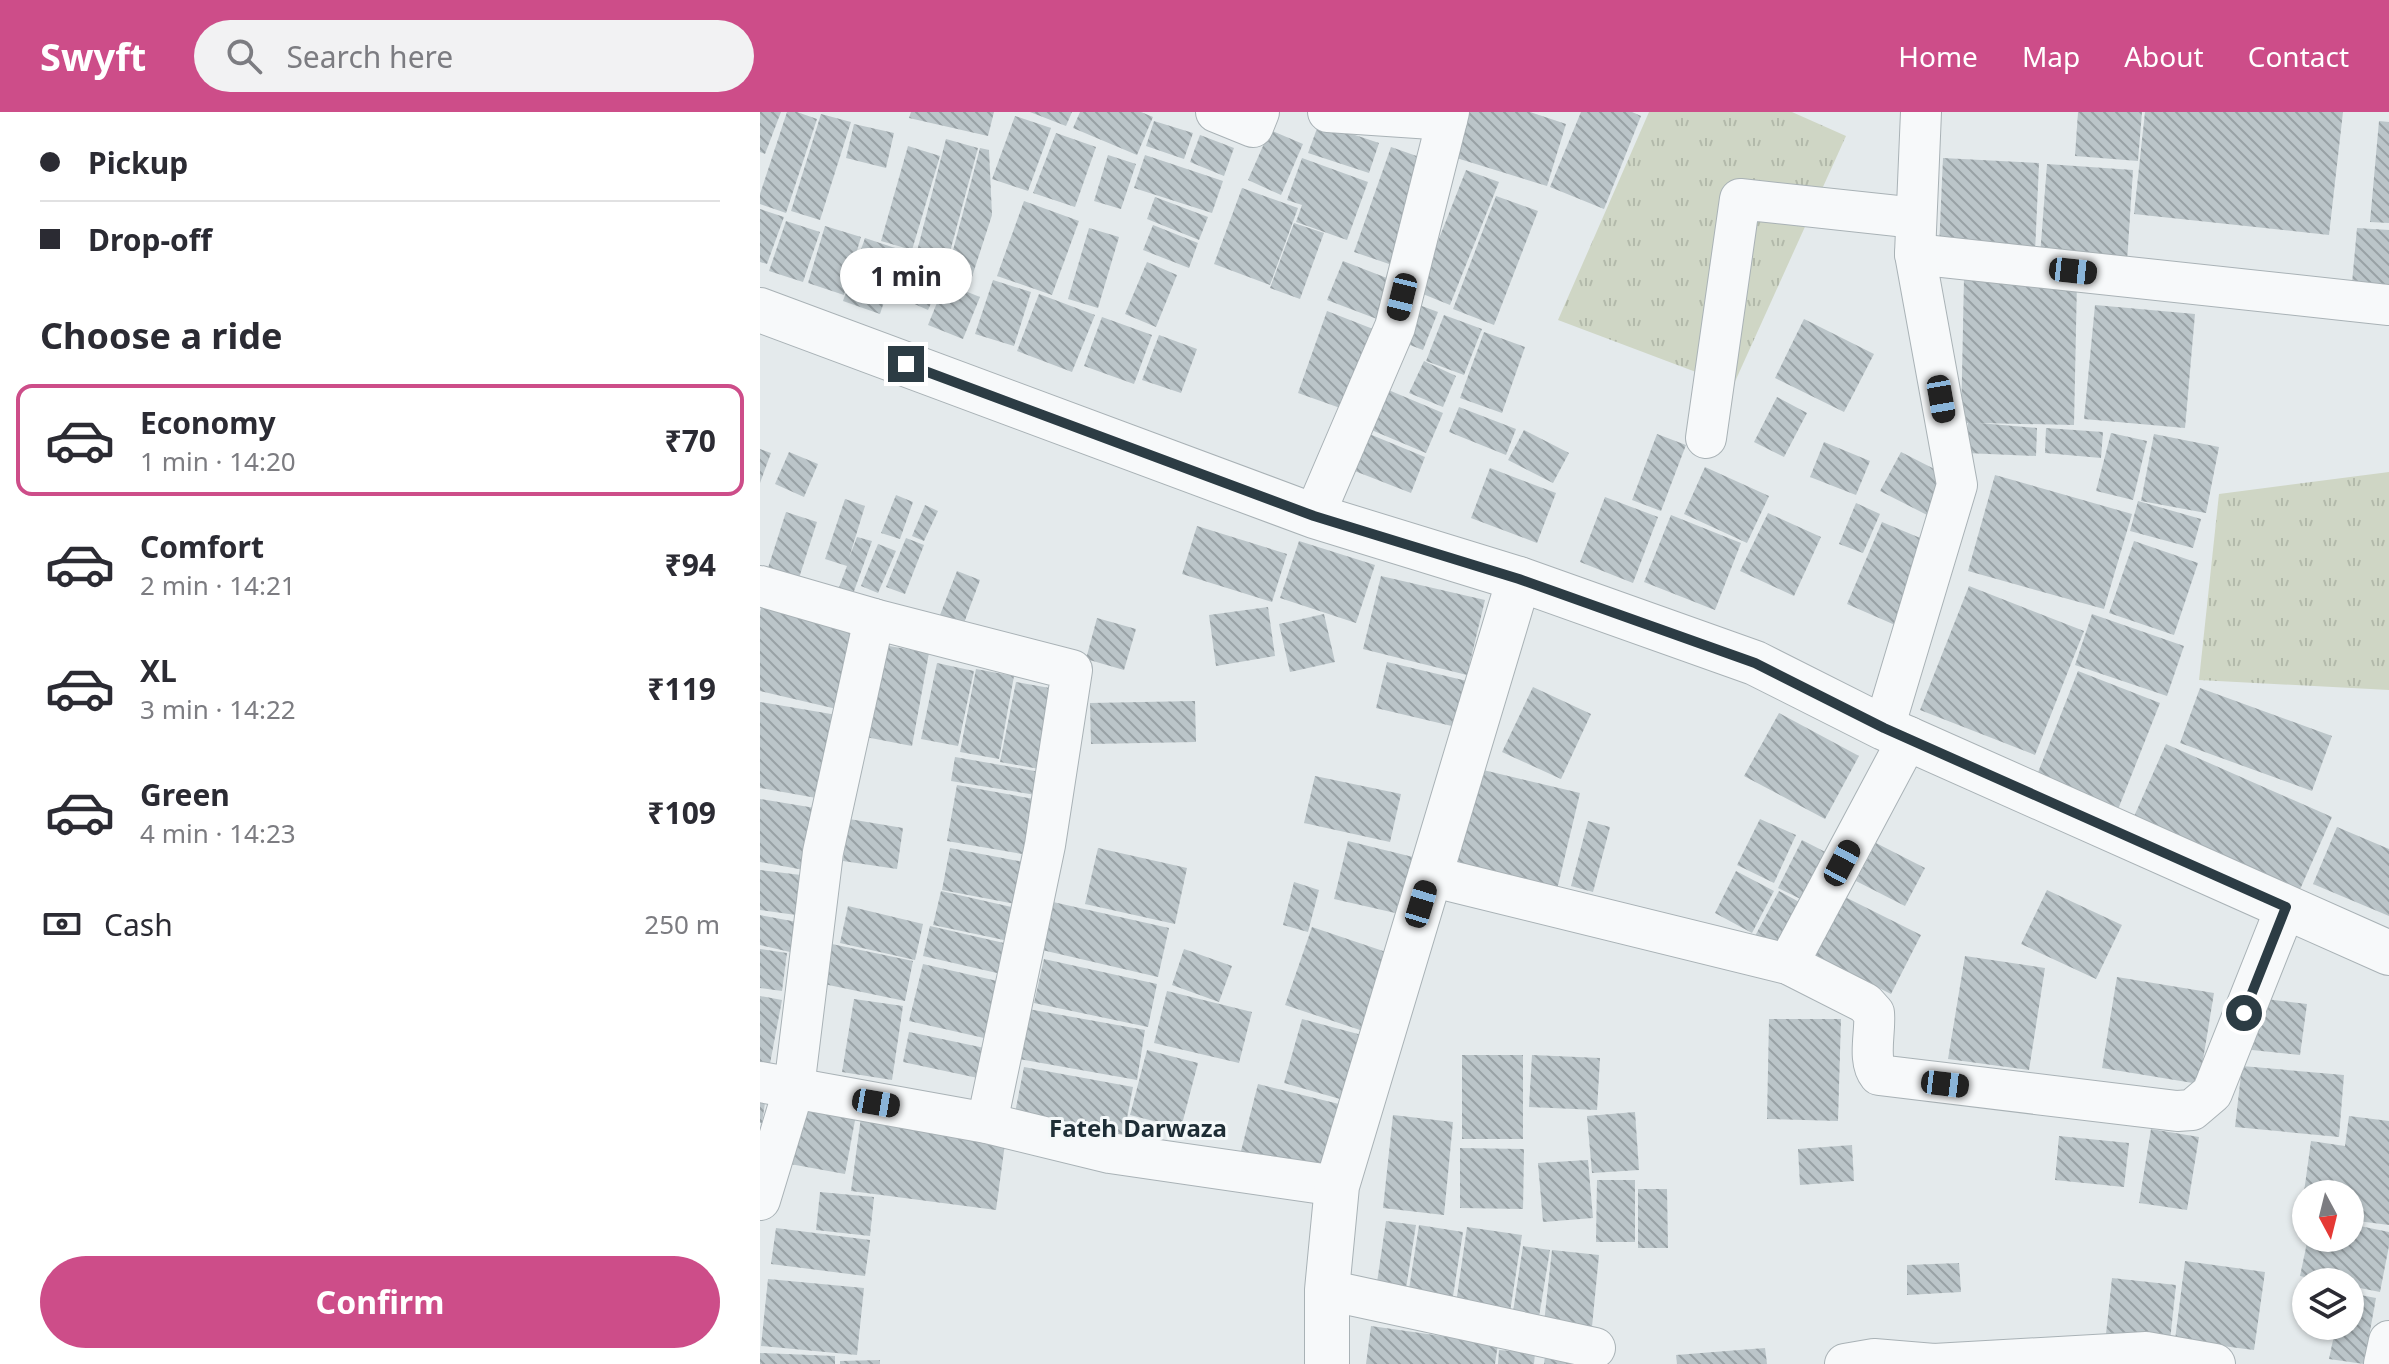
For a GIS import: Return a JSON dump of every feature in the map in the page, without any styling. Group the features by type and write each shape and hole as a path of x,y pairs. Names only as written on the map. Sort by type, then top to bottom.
{"street":[{"path":"1216,112 1253,127 1259,112"},
{"path":"1314,516 1395,327 1448,116 1328,112"},
{"path":"1788,964 1897,732 1957,485 1916,236 1921,112"},
{"path":"1706,438 1740,199 1916,236 2389,305"},
{"path":"760,310 1314,516 1519,579 1755,663 1897,732 2389,953"},
{"path":"1327,1364 1327,1290 1337,1186 1519,579"},
{"path":"760,586 1072,670 1045,845 987,1123"},
{"path":"760,1200 777,1085 823,852 874,619"},
{"path":"1430,876 1788,964 1865,1003 1874,1013 1873,1060 1879,1075 2177,1111 2192,1110 2212,1093 2286,907"},
{"path":"777,1085 987,1123 1110,1153 1337,1186"},
{"path":"1327,1290 1595,1348"},
{"path":"2384,1364 2389,1341"},
{"path":"1845,1364 1874,1359 1934,1364 2146,1352 2215,1364"}],"green space":[{"path":"1649,112 1792,112 1846,136 1733,386 1558,320"},
{"path":"2389,472 2389,690 2199,680 2219,494"}],"building":[{"path":"760,112 781,112 765,154 760,152"},
{"path":"787,112 817,119 786,213 760,204 760,194"},
{"path":"911,112 994,112 988,136 909,118"},
{"path":"1030,112 1072,112 1066,126"},
{"path":"1080,112 1141,112 1153,117 1137,155 1073,128"},
{"path":"1464,112 1530,112 1566,124 1547,186 1450,156"},
{"path":"1581,112 1632,112 1641,116 1604,209 1550,187"},
{"path":"2078,112 2142,112 2138,161 2075,156"},
{"path":"2145,112 2343,112 2329,235 2134,214"},
{"path":"821,114 851,122 820,220 791,211"},
{"path":"1015,116 1051,128 1028,191 992,179"},
{"path":"1154,121 1193,133 1184,159 1146,146"},
{"path":"2379,121 2389,122 2389,223 2370,222"},
{"path":"1319,123 1379,143 1369,173 1308,153"},
{"path":"854,124 894,133 886,168 846,158"},
{"path":"1270,130 1303,144 1281,195 1248,180"},
{"path":"1056,133 1096,147 1075,207 1033,193"},
{"path":"1200,135 1234,148 1224,176 1190,162"},
{"path":"946,139 978,148 947,263 916,255"},
{"path":"908,146 940,156 912,250 881,241"},
{"path":"1391,147 1428,160 1392,265 1354,252"},
{"path":"980,148 989,150 992,215 971,280 947,273"},
{"path":"1108,155 1136,164 1121,209 1094,201"},
{"path":"1145,155 1223,181 1212,213 1134,188"},
{"path":"1302,158 1368,182 1347,240 1296,222 1302,205 1287,200"},
{"path":"1943,158 2039,163 2035,252 1939,248"},
{"path":"2047,164 2133,170 2127,262 2040,256"},
{"path":"1466,170 1499,182 1450,305 1418,292"},
{"path":"1242,188 1298,208 1270,285 1214,264"},
{"path":"1496,196 1538,211 1494,325 1453,309"},
{"path":"1155,197 1208,217 1199,240 1147,219"},
{"path":"1024,201 1079,221 1052,295 997,276"},
{"path":"760,209 784,217 767,264 760,262"},
{"path":"786,221 820,232 803,282 769,271"},
{"path":"1294,223 1324,233 1300,299 1270,288"},
{"path":"1153,225 1198,243 1189,268 1143,250"},
{"path":"825,226 861,237 844,295 808,283"},
{"path":"1089,228 1119,237 1098,308 1068,299"},
{"path":"2357,228 2389,230 2389,297 2351,294"},
{"path":"865,238 901,250 880,314 843,301"},
{"path":"907,255 945,272 928,310 890,293"},
{"path":"1343,261 1392,280 1377,319 1327,300"},
{"path":"1147,262 1177,275 1156,327 1125,314"},
{"path":"1964,278 2077,280 2074,425 1979,423 2037,428 2036,456 1966,453 1968,423 1961,423"},
{"path":"993,280 1031,292 1014,346 975,334"},
{"path":"945,283 980,297 963,339 928,325"},
{"path":"1039,294 1095,315 1072,372 1017,351"},
{"path":"1411,302 1438,312 1423,350 1397,340"},
{"path":"2095,305 2195,314 2185,428 2084,419"},
{"path":"1327,311 1373,329 1343,409 1298,393"},
{"path":"1444,315 1482,329 1464,375 1426,361"},
{"path":"1102,317 1152,335 1134,384 1084,366"},
{"path":"1804,319 1874,354 1844,412 1775,378"},
{"path":"1484,332 1525,347 1502,413 1460,398"},
{"path":"1159,335 1197,349 1181,393 1142,380"},
{"path":"1424,361 1456,376 1443,407 1409,393"},
{"path":"1379,386 1443,413 1426,453 1362,426"},
{"path":"1777,397 1807,413 1784,457 1754,442"},
{"path":"1459,407 1516,429 1506,455 1449,432"},
{"path":"2046,428 2103,432 2101,458 2045,453"},
{"path":"1524,430 1569,453 1553,483 1508,460"},
{"path":"1362,431 1425,457 1411,493 1347,468"},
{"path":"2111,433 2147,441 2133,500 2096,491"},
{"path":"1657,434 1686,445 1661,511 1632,500"},
{"path":"2154,434 2219,447 2206,513 2141,501"},
{"path":"1824,442 1870,461 1856,495 1810,477"},
{"path":"760,449 771,453 760,483"},
{"path":"789,452 818,464 804,497 775,484"},
{"path":"1901,452 1952,478 1931,517 1880,491"},
{"path":"1705,467 1769,496 1747,543 1684,514"},
{"path":"1490,468 1556,493 1537,543 1471,518"},
{"path":"1995,475 2132,514 2104,609 1968,571"},
{"path":"896,495 913,502 900,539 881,533"},
{"path":"1605,497 1658,517 1633,583 1580,562"},
{"path":"845,499 865,506 849,558 857,537 872,541 853,594 838,590 847,566 825,559"},
{"path":"2138,501 2201,519 2193,548 2130,531"},
{"path":"1856,503 1880,514 1863,553 1839,544"},
{"path":"925,505 938,511 924,541 912,536"},
{"path":"786,512 817,522 798,581 767,571"},
{"path":"1768,513 1821,537 1794,596 1740,571"},
{"path":"1671,515 1741,543 1715,610 1644,582"},
{"path":"1882,522 1937,545 1902,628 1847,604"},
{"path":"1197,526 1287,554 1272,602 1182,574"},
{"path":"906,538 924,545 905,594 886,587"},
{"path":"1299,541 1375,565 1356,623 1280,598"},
{"path":"2134,541 2198,563 2174,635 2109,613"},
{"path":"878,544 896,551 878,593 861,586"},
{"path":"957,571 980,580 964,623 940,615"},
{"path":"1381,576 1485,600 1467,675 1363,649"},
{"path":"1969,586 2084,631 2035,755 1920,710"},
{"path":"762,603 861,625 841,710 760,691"},
{"path":"1268,607 1275,656 1216,666 1209,615"},
{"path":"1324,614 1335,662 1290,672 1279,624"},
{"path":"2092,614 2184,646 2167,696 2075,665"},
{"path":"1097,618 1136,629 1124,670 1086,659"},
{"path":"872,643 929,653 912,746 855,735"},
{"path":"1387,662 1467,681 1456,727 1376,708"},
{"path":"937,663 974,671 958,746 921,739"},
{"path":"976,669 1014,676 999,759 960,752"},
{"path":"2078,671 2160,703 2117,812 2035,780"},
{"path":"1016,682 1061,690 1045,770 1000,762"},
{"path":"1533,687 1591,714 1561,779 1502,752"},
{"path":"2200,688 2332,736 2312,791 2180,743"},
{"path":"1195,701 1196,742 1091,744 1090,703"},
{"path":"760,702 837,715 822,799 760,788"},
{"path":"1779,713 1859,756 1825,819 1744,776"},
{"path":"2166,744 2332,817 2298,894 2132,821"},
{"path":"955,757 1046,773 1042,796 951,781"},
{"path":"1479,769 1580,793 1556,894 1455,871"},
{"path":"1315,776 1401,794 1390,842 1304,823"},
{"path":"957,785 1045,801 1034,856 947,841"},
{"path":"760,799 815,808 804,870 760,862"},
{"path":"849,819 903,828 897,869 843,861"},
{"path":"1760,819 1796,835 1774,883 1737,865"},
{"path":"1588,821 1610,827 1593,892 1571,886"},
{"path":"2337,827 2389,849 2389,916 2313,884"},
{"path":"1802,840 1837,858 1813,905 1778,888"},
{"path":"1348,841 1417,858 1404,915 1334,899"},
{"path":"1876,843 1925,868 1905,906 1856,881"},
{"path":"950,848 1034,864 1026,906 942,890"},
{"path":"1098,848 1187,868 1175,924 1085,904"},
{"path":"760,870 801,875 796,915 760,910"},
{"path":"1736,871 1774,891 1752,933 1715,913"},
{"path":"1294,882 1319,890 1308,932 1283,925"},
{"path":"2047,890 2122,925 2096,979 2021,944"},
{"path":"941,891 1025,910 1018,943 933,925"},
{"path":"1779,891 1814,910 1790,955 1755,936"},
{"path":"1843,896 1921,935 1891,994 1813,955"},
{"path":"1053,902 1169,928 1158,977 1042,950"},
{"path":"848,906 923,924 915,960 840,943"},
{"path":"760,915 797,922 790,952 760,945"},
{"path":"930,926 1017,946 1010,976 923,956"},
{"path":"1312,927 1389,953 1363,1031 1285,1005"},
{"path":"827,943 913,961 905,1001 819,983"},
{"path":"760,949 787,953 782,991 760,988"},
{"path":"1184,949 1232,966 1219,1002 1172,985"},
{"path":"1965,956 2045,968 2029,1070 1948,1059"},
{"path":"1044,959 1157,984 1148,1027 1034,1003"},
{"path":"923,964 1006,983 993,1040 909,1021"},
{"path":"2117,977 2214,993 2199,1084 2102,1068"},
{"path":"1167,991 1252,1012 1239,1063 1154,1043"},
{"path":"760,996 782,1000 769,1069 760,1068"},
{"path":"2258,998 2307,1004 2300,1055 2252,1050"},
{"path":"854,999 903,1006 892,1080 842,1072"},
{"path":"1028,1009 1145,1030 1137,1080 1019,1059"},
{"path":"1302,1019 1373,1038 1354,1103 1284,1083"},
{"path":"1769,1019 1841,1019 1838,1121 1767,1119"},
{"path":"909,1032 994,1050 987,1080 903,1062"},
{"path":"1147,1050 1198,1063 1181,1128 1130,1115"},
{"path":"1462,1055 1523,1055 1523,1139 1462,1139"},
{"path":"1532,1055 1600,1058 1597,1110 1529,1107"},
{"path":"2242,1066 2344,1075 2339,1137 2235,1127"},
{"path":"1024,1067 1133,1087 1123,1139 1014,1118"},
{"path":"1258,1084 1347,1106 1329,1177 1240,1155"},
{"path":"760,1102 765,1103 762,1123 760,1123"},
{"path":"801,1105 856,1115 845,1174 790,1164"},
{"path":"1635,1112 1639,1170 1592,1173 1587,1116"},
{"path":"1393,1115 1453,1122 1444,1215 1383,1208"},
{"path":"2349,1116 2389,1121 2389,1225 2364,1222 2364,1180 2306,1180 2311,1141 2345,1146"},
{"path":"861,1117 1006,1136 996,1210 851,1191"},
{"path":"2151,1129 2199,1137 2187,1210 2139,1203"},
{"path":"2059,1136 2129,1143 2124,1187 2055,1180"},
{"path":"1852,1145 1854,1181 1800,1185 1798,1149"},
{"path":"1460,1148 1524,1149 1523,1209 1460,1208"},
{"path":"1588,1160 1593,1218 1543,1222 1538,1163"},
{"path":"1597,1180 1635,1180 1635,1242 1596,1242"},
{"path":"1638,1189 1667,1189 1668,1248 1638,1248"},
{"path":"820,1192 874,1197 870,1236 816,1230"},
{"path":"1386,1221 1416,1225 1404,1301 1375,1296"},
{"path":"1419,1225 1463,1232 1451,1309 1407,1302"},
{"path":"1467,1227 1522,1235 1509,1318 1455,1310"},
{"path":"2364,1227 2389,1232 2380,1292 2364,1289 2364,1268 2302,1268 2305,1252 2364,1252"},
{"path":"776,1228 870,1240 865,1276 771,1264"},
{"path":"1523,1246 1550,1250 1537,1329 1511,1325"},
{"path":"1552,1250 1599,1255 1591,1337 1543,1332"},
{"path":"2185,1261 2265,1272 2254,1350 2175,1340"},
{"path":"1959,1263 1961,1292 1907,1295 1907,1265"},
{"path":"2112,1278 2176,1285 2169,1350 2105,1343"},
{"path":"768,1279 864,1288 857,1355 761,1346"},
{"path":"2364,1296 2376,1298 2364,1364 2329,1359 2333,1340 2364,1340"},
{"path":"1371,1326 1498,1344 1495,1364 1366,1364"},
{"path":"1765,1348 1767,1364 1677,1364 1676,1355"},
{"path":"1499,1350 1535,1353 1534,1364 1498,1364"},
{"path":"760,1353 835,1356 835,1364 760,1364"},
{"path":"1545,1356 1577,1364 1544,1364"},
{"path":"880,1360 880,1364 840,1364 840,1361"}],"district":[{"name":"Fateh Darwaza","path":"1138,1129"}],"route":[{"path":"906,364 1314,516 1519,579 1755,663 1884,728 2286,907 2244,1013"}]}
